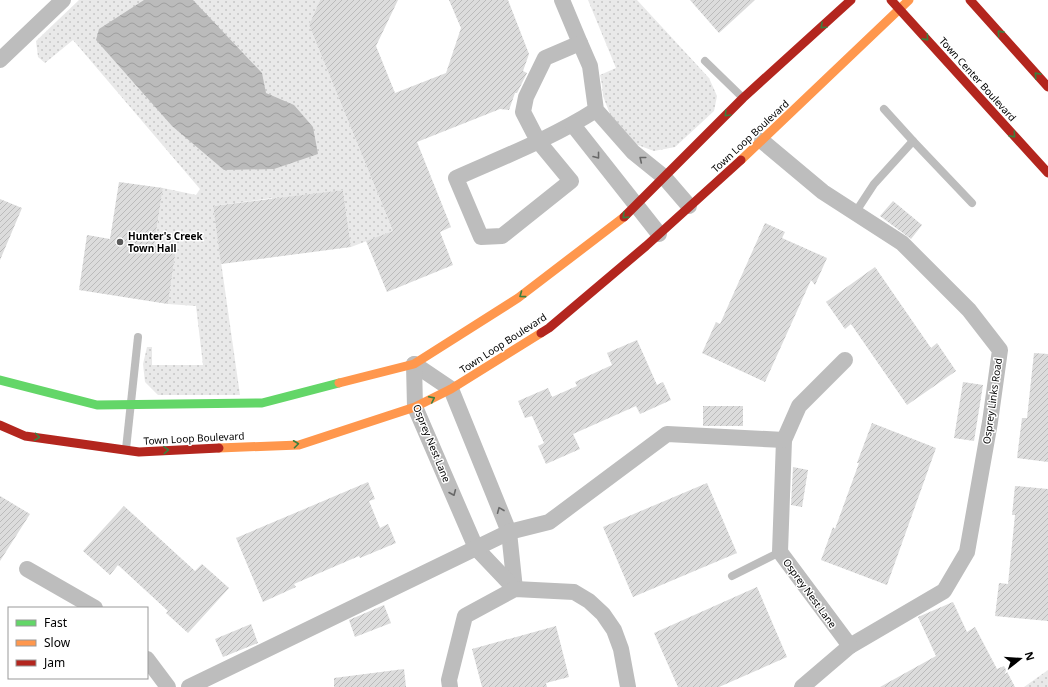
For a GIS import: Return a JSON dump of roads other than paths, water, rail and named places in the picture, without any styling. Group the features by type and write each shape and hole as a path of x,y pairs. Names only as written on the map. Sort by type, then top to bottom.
{"street":[{"path":"0,60 63,0"},
{"path":"562,0 590,66 596,110 633,152 664,177 690,206"},
{"path":"0,380 97,405 262,403 414,364 518,298 618,222 743,98 852,0"},
{"name":"Town Center Boulevard","path":"891,0 1048,173"},
{"name":"Town Loop Boulevard","path":"0,425 25,436 139,452 299,445 415,407 451,389 549,328 659,234 762,141 909,0"},
{"path":"970,0 1048,87"},
{"path":"580,43 545,58 526,97 523,112 538,141 571,181 502,236 481,237 456,178 538,141 573,125 596,110"},
{"path":"573,125 659,234"},
{"name":"Osprey Links Road","path":"762,141 823,192 902,243 969,310 1000,350 990,422 967,552 944,591 850,646 802,687"},
{"name":"Osprey Nest Lane","path":"846,360 799,406 784,440 780,552 850,646"},
{"path":"414,364 451,389 509,532 515,589"},
{"name":"Osprey Nest Lane","path":"414,364 415,407 476,548 515,589"},
{"path":"189,687 509,532 549,522 667,434 784,440"},
{"path":"27,569 93,607"},
{"path":"450,687 449,680 465,616 515,589 574,592 589,601 603,614 614,630 621,649 628,687"},
{"path":"148,660 168,687"}],"lane":[{"path":"706,61 743,98"},
{"path":"884,109 972,203"},
{"path":"856,213 874,184 913,141"},
{"path":"126,450 138,337"},
{"path":"732,576 780,552"}],"water":[{"path":"144,0 193,0 262,73 266,93 294,105 313,127 318,154 274,169 224,170 172,126 96,40 99,29"}],"place":[{"name":"Hunter's Creek Town Hall","path":"120,242"}]}
